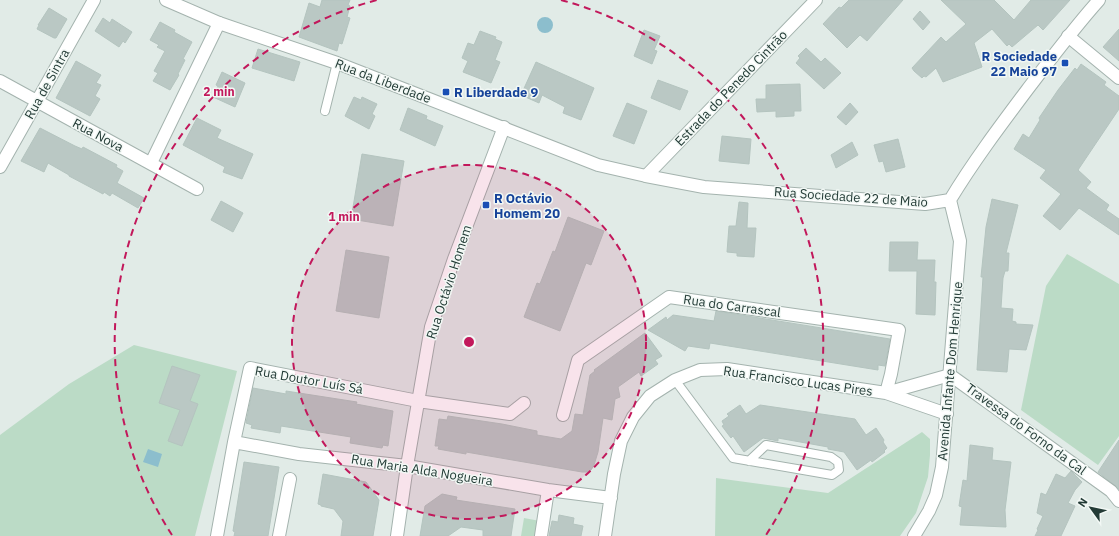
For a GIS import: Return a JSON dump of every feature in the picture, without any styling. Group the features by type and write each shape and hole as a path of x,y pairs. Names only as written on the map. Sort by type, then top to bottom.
{"street":[{"name":"Rua de Sintra","path":"0,167 94,0"},
{"name":"Rua da Liberdade","path":"166,0 219,23 337,63 598,165 646,176"},
{"name":"Estrada do Penedo Cintrão","path":"646,176 816,0"},
{"path":"950,200 997,130 1068,36 1099,0"},
{"path":"151,163 219,23"},
{"path":"1068,36 1119,78"},
{"name":"Rua Nova","path":"0,81 197,189"},
{"name":"Rua Octávio Homem","path":"398,536 407,466 431,327 454,259 504,127"},
{"name":"Rua Sociedade 22 de Maio","path":"646,176 704,187 925,204 950,200"},
{"name":"Avenida Infante Dom Henrique","path":"914,536 929,511 936,495 942,467 960,241 950,200"},
{"name":"Rua do Carrascal","path":"563,415 578,360 669,297 899,330 892,374 886,393"},
{"name":"Rua Doutor Luís Sá","path":"217,536 234,442 250,368 418,401"},
{"name":"Rua Francisco Lucas Pires","path":"605,536 610,498 621,441 634,417 650,396 675,380 700,370 727,369 886,393 947,414"},
{"name":"Rua Francisco Lucas Pires","path":"886,393 950,375"},
{"name":"Travessa do Forno da Cal","path":"950,375 1111,491 1119,501"},
{"path":"418,401 510,414 524,403"},
{"name":"Rua Maria Alda Nogueira","path":"234,442 299,454 407,466 548,490 610,498"},
{"path":"279,536 290,479"},
{"path":"541,536 548,490"}],"lane":[{"path":"325,111 337,63"},
{"path":"675,380 733,458 749,461 832,475 839,470 838,462 830,457 766,445 749,461"}],"green space":[{"path":"1067,254 1119,284 1119,436 1098,465 1021,410 1046,286"},
{"path":"134,345 237,371 195,536 0,536 0,435 69,384"},
{"path":"922,432 930,439 928,477 916,513 900,536 715,536 716,478 828,493"},
{"path":"524,518 540,521 537,536 521,536"}],"water":[{"path":"545,17 551,19 553,25 551,31 545,33 539,31 537,25 539,19"},
{"path":"148,449 162,454 158,467 143,462"}],"building":[{"path":"322,0 350,0 347,17 350,18 342,44 339,43 337,51 299,37 309,3 320,7"},
{"path":"849,0 903,0 867,41 860,35 847,48 823,24 839,7 841,8"},
{"path":"941,0 994,0 1014,20 1031,0 1070,0 1043,30 1038,25 1012,47 1009,44 1007,46 992,29 974,43 982,67 943,82 936,68 926,77 924,76 922,78 912,68 941,37 946,42 966,24"},
{"path":"49,8 67,19 56,38 37,29"},
{"path":"920,11 930,22 923,30 913,19"},
{"path":"103,18 110,23 112,19 132,32 125,43 123,41 119,47 95,31"},
{"path":"160,22 192,42 183,59 185,60 178,74 179,75 170,90 153,81 158,73 154,71 165,51 157,47 159,45 150,40"},
{"path":"1119,29 1119,61 1103,47"},
{"path":"644,30 660,36 654,50 657,51 652,64 634,56"},
{"path":"480,31 496,37 495,39 502,42 495,60 500,62 491,83 463,72 468,61 462,58 468,43 474,45"},
{"path":"806,48 821,62 825,58 841,73 824,89 796,63 800,58 798,56"},
{"path":"258,49 300,62 294,81 252,68"},
{"path":"76,61 101,75 96,83 101,85 95,96 100,99 90,116 56,98"},
{"path":"536,62 594,88 581,120 563,113 565,107 542,95 539,103 521,95"},
{"path":"1081,64 1106,82 1104,85 1119,96 1119,109 1078,170 1091,182 1086,188 1109,205 1106,210 1119,219 1119,235 1079,208 1060,230 1043,216 1061,194 1040,178 1046,170 1014,149 1023,134 1029,138 1040,120 1039,118 1058,90 1075,68 1077,70"},
{"path":"222,72 245,83 235,107 213,97 218,86 216,85"},
{"path":"658,80 688,91 680,110 651,98"},
{"path":"800,84 801,111 794,111 794,116 776,117 776,111 757,112 756,99 766,99 766,85"},
{"path":"354,97 361,100 362,97 377,104 372,114 375,116 369,129 345,116"},
{"path":"627,103 647,111 634,144 613,136"},
{"path":"850,103 858,112 846,125 837,117"},
{"path":"408,108 427,116 426,119 443,126 435,146 400,130"},
{"path":"197,118 221,130 217,138 253,154 242,179 223,172 225,167 183,145"},
{"path":"40,128 75,146 82,149 83,147 117,165 116,167 123,171 117,183 144,198 138,208 112,193 110,196 104,192 103,194 48,163 44,172 21,161"},
{"path":"722,136 751,139 749,164 719,161"},
{"path":"898,139 905,167 886,172 883,161 879,162 874,145"},
{"path":"852,142 858,155 836,168 831,155"},
{"path":"362,154 404,161 393,226 351,219"},
{"path":"992,199 1018,205 1006,253 1009,253 1008,271 1005,271 1003,278 1001,308 1013,309 1012,321 1016,322 1016,324 1033,325 1026,350 1009,349 1007,372 977,370 983,277 981,277 986,227"},
{"path":"221,201 243,213 233,232 211,220"},
{"path":"739,202 748,203 747,228 756,228 754,257 737,256 737,253 727,252 729,226 736,226"},
{"path":"568,217 604,231 591,265 586,263 560,331 524,317 537,283 540,284 553,251 555,252"},
{"path":"890,242 918,242 917,260 935,260 935,315 916,314 917,271 889,271"},
{"path":"346,250 389,257 379,318 336,311"},
{"path":"716,311 890,339 885,366 878,365 878,370 710,343 709,349 688,346 685,351 648,330 666,317 667,320 673,315 714,321"},
{"path":"645,333 662,356 655,360 658,364 641,376 639,372 618,387 620,397 615,399 612,420 603,418 598,452 591,470 582,472 466,452 466,454 438,449 439,446 435,446 439,419 447,420 448,416 537,431 537,435 561,439 572,431 575,414 583,415 590,375 595,371 594,370"},
{"path":"172,366 200,375 190,401 198,404 182,446 168,441 180,410 159,403"},
{"path":"253,388 286,394 286,391 357,402 356,404 393,411 388,446 383,445 382,448 350,443 351,437 281,426 280,433 251,428 252,425 246,423"},
{"path":"740,405 746,414 760,405 855,419 866,435 876,428 884,440 883,442 887,448 884,451 885,452 872,462 871,460 857,470 844,452 828,449 828,447 778,438 778,441 763,438 744,452 733,436 731,438 722,426 724,425 722,421 729,416 727,414"},
{"path":"1119,440 1119,489 1098,472"},
{"path":"970,445 993,448 992,460 1011,462 1005,510 1006,527 960,525 962,507 959,506 963,480 967,481"},
{"path":"244,462 279,467 268,536 234,536 235,532 233,531"},
{"path":"1071,471 1082,482 1075,490 1068,503 1075,506 1061,536 1035,536 1043,516 1037,513 1041,493 1046,495 1056,474 1065,478"},
{"path":"323,474 366,482 379,500 373,536 341,536 343,521 334,509 318,504"},
{"path":"442,494 457,497 456,500 515,509 511,536 483,536 483,530 461,527 448,536 420,536 425,506"},
{"path":"559,515 574,518 573,524 583,526 581,536 549,536 552,521 558,522"}],"place":[{"name":"R Sociedade 22 Maio 97","path":"1065,63"},
{"name":"R Liberdade 9","path":"446,92"},
{"name":"R Octávio Homem 20","path":"486,205"}]}
